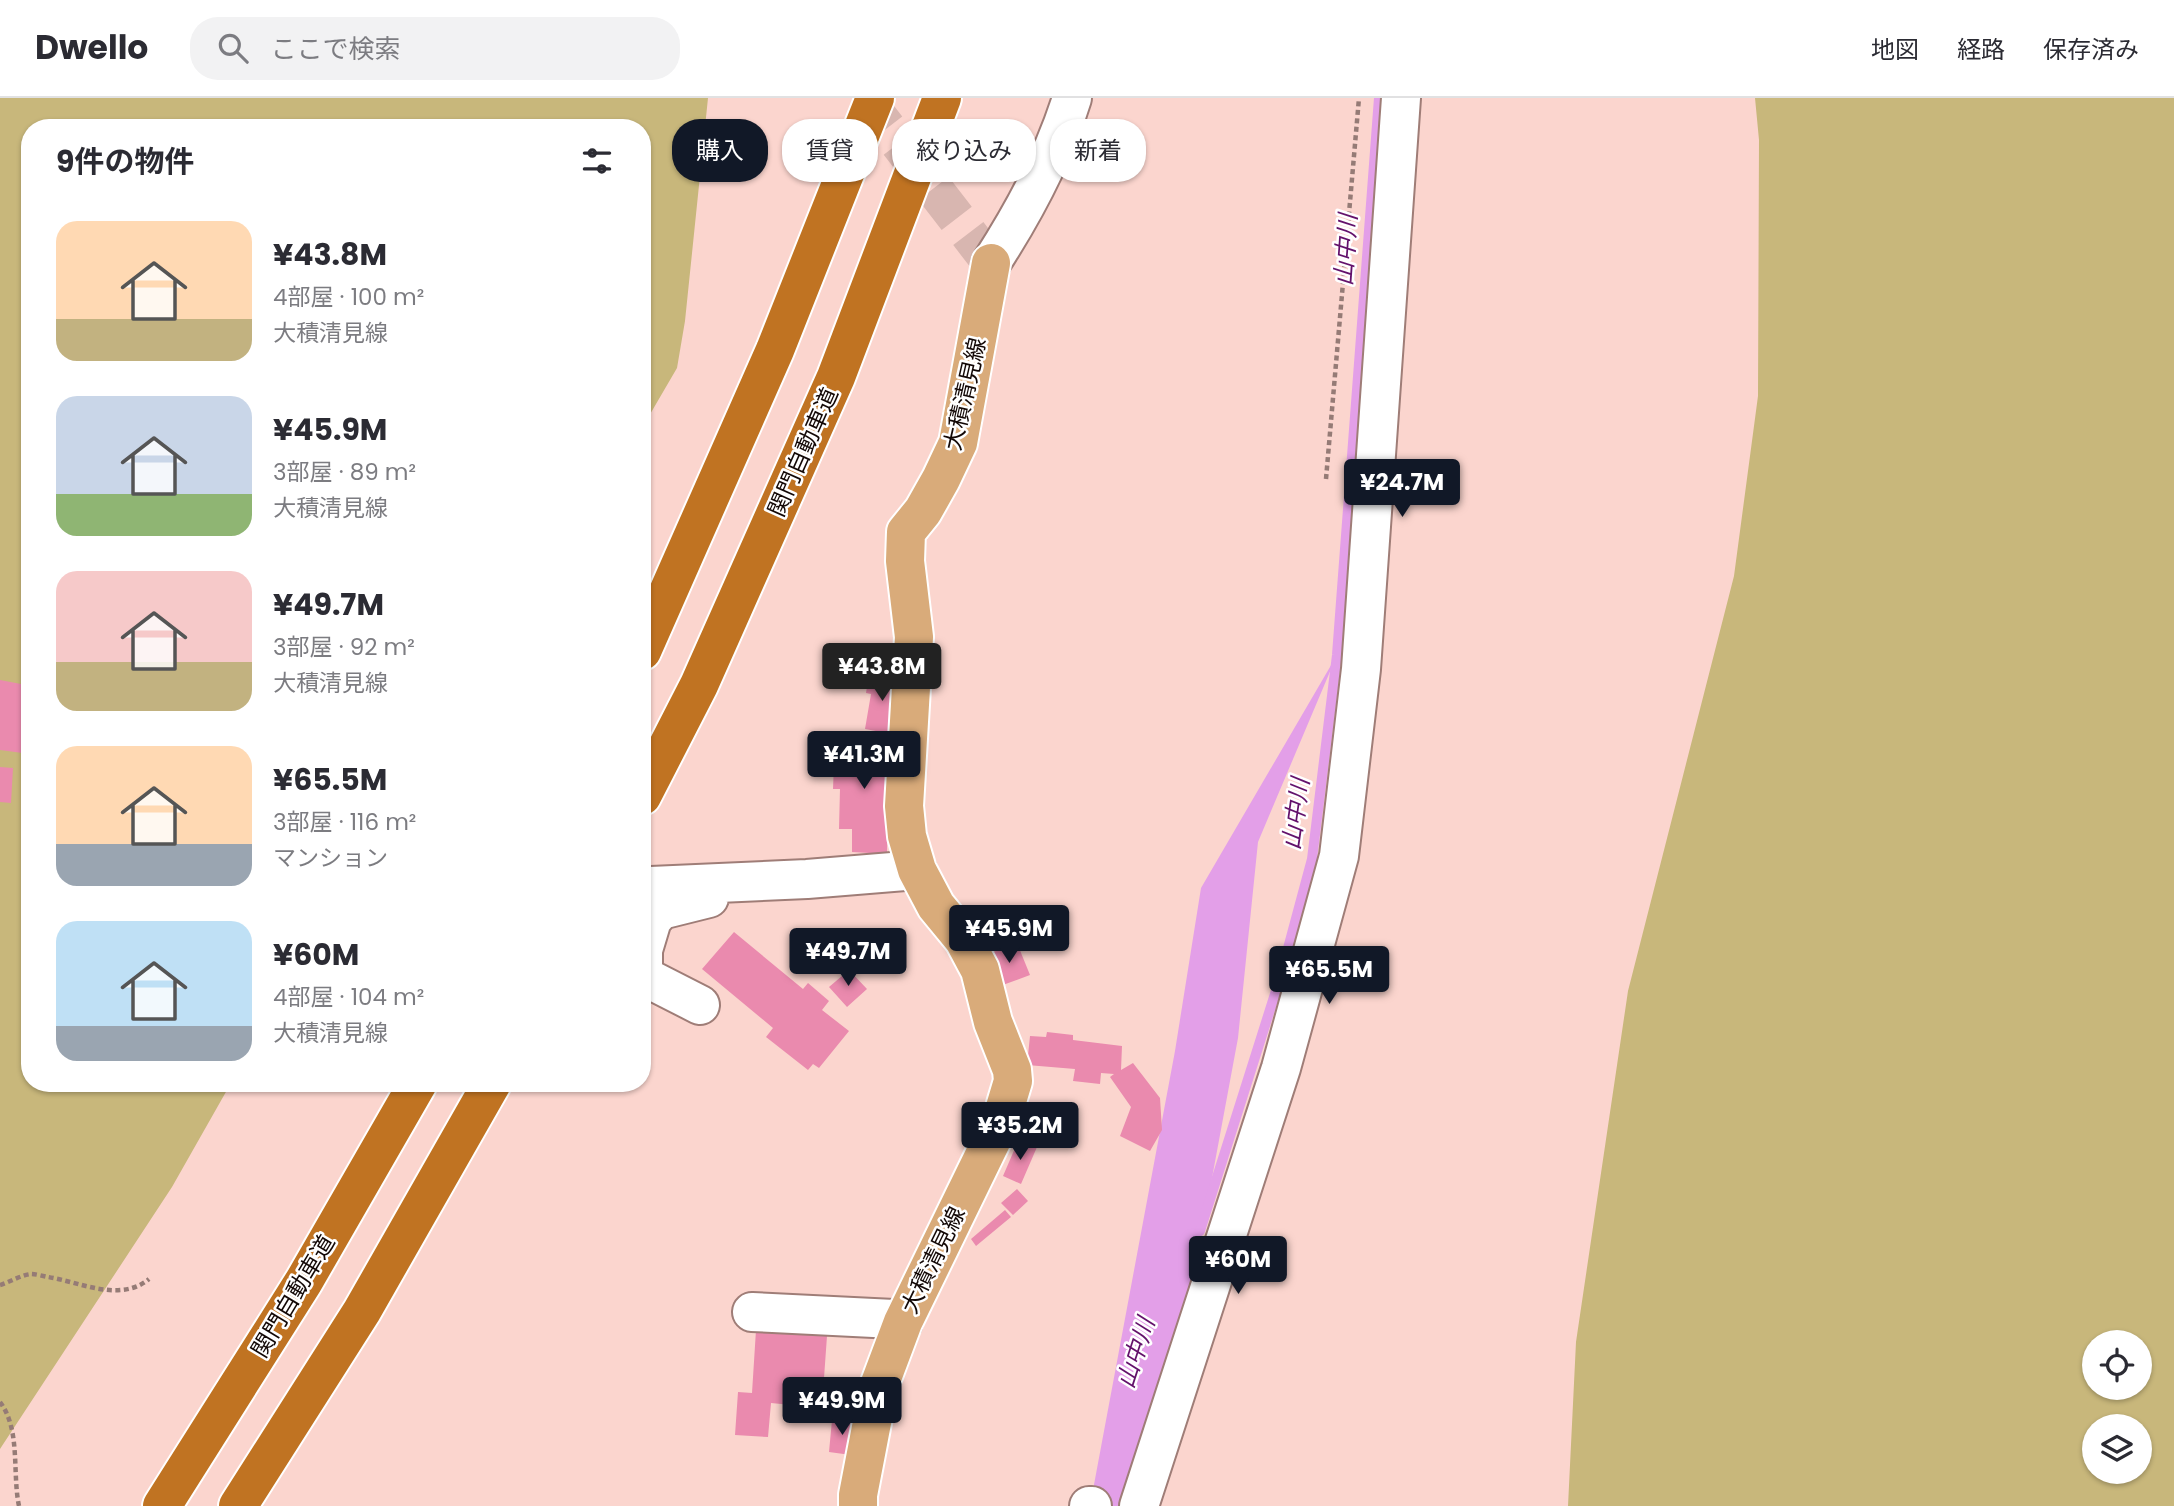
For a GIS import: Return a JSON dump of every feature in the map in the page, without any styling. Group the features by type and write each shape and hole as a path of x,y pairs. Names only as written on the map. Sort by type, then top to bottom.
{"highway":[{"path":"651,631 775,350 875,98"},
{"name":"関門自動車道","path":"651,778 699,685 836,377 942,98"},
{"name":"関門自動車道","path":"162,1506 304,1281 413,1092"},
{"path":"238,1506 362,1311 487,1092"}],"main road":[{"name":"大積清見線","path":"858,1506 879,1387 903,1322 1001,1121 1013,1081 1012,1070 993,1022 980,970 964,940 936,905 917,870 907,836 904,806 914,637 905,561 906,532 923,511 958,443 991,263"}],"street":[{"path":"991,263 1018,221 1063,128 1072,98"},
{"path":"1139,1506 1281,1068 1339,856 1361,669 1401,98"},
{"path":"651,886 807,879 917,870"},
{"path":"651,923 661,910 710,898 719,882"},
{"path":"651,980 700,1005"},
{"path":"752,1312 894,1319 903,1322"}],"path":[{"path":"1326,479 1359,98"},
{"path":"0,1285 32,1274 120,1291 140,1286 149,1279"},
{"path":"0,1402 6,1410 13,1439 19,1506"}],"shaded area":[{"path":"0,98 708,98 706,119 672,119 672,182 699,182 685,321 677,368 651,413 651,119 21,119 21,1092 226,1092 172,1187 0,1449"},
{"path":"1755,98 2174,98 2174,1506 1568,1506 1576,1342 1628,991 1734,576 1758,396 1759,140"}],"water":[{"path":"1337,655 1258,842 1238,1038 1151,1506 1090,1506 1175,1051 1201,888"}],"building":[{"path":"869,674 901,680 892,734 865,729 871,694 866,693"},
{"path":"0,680 21,684 21,753 0,750"},
{"path":"835,739 895,741 888,794 887,854 852,852 852,829 839,829 840,789 833,789"},
{"path":"0,767 13,768 11,803 0,802"},
{"path":"734,932 803,989 808,983 829,1001 822,1010 849,1031 819,1068 813,1064 808,1070 766,1037 773,1028 702,969"},
{"path":"1017,943 1030,975 1000,986 988,954"},
{"path":"849,970 867,989 847,1007 829,987"},
{"path":"1047,1032 1073,1035 1073,1040 1122,1046 1121,1070 1133,1063 1160,1098 1162,1130 1150,1151 1120,1136 1131,1107 1110,1077 1114,1074 1101,1073 1100,1084 1073,1081 1075,1069 1027,1065 1030,1036 1046,1037"},
{"path":"1019,1139 1037,1147 1021,1184 1003,1176"},
{"path":"1017,1189 1028,1201 1013,1215 1001,1203"},
{"path":"1005,1210 1011,1217 976,1246 971,1239"},
{"path":"756,1330 827,1336 823,1392 813,1392 812,1407 771,1403 768,1437 735,1435 738,1392 752,1393"},
{"path":"832,1420 855,1423 851,1455 829,1452"}],"waterway":[{"name":"山中川","path":"1200,1231 1280,978 1312,859 1337,655 1379,98"}],"tunnel":[{"path":"864,98 991,263"}]}
